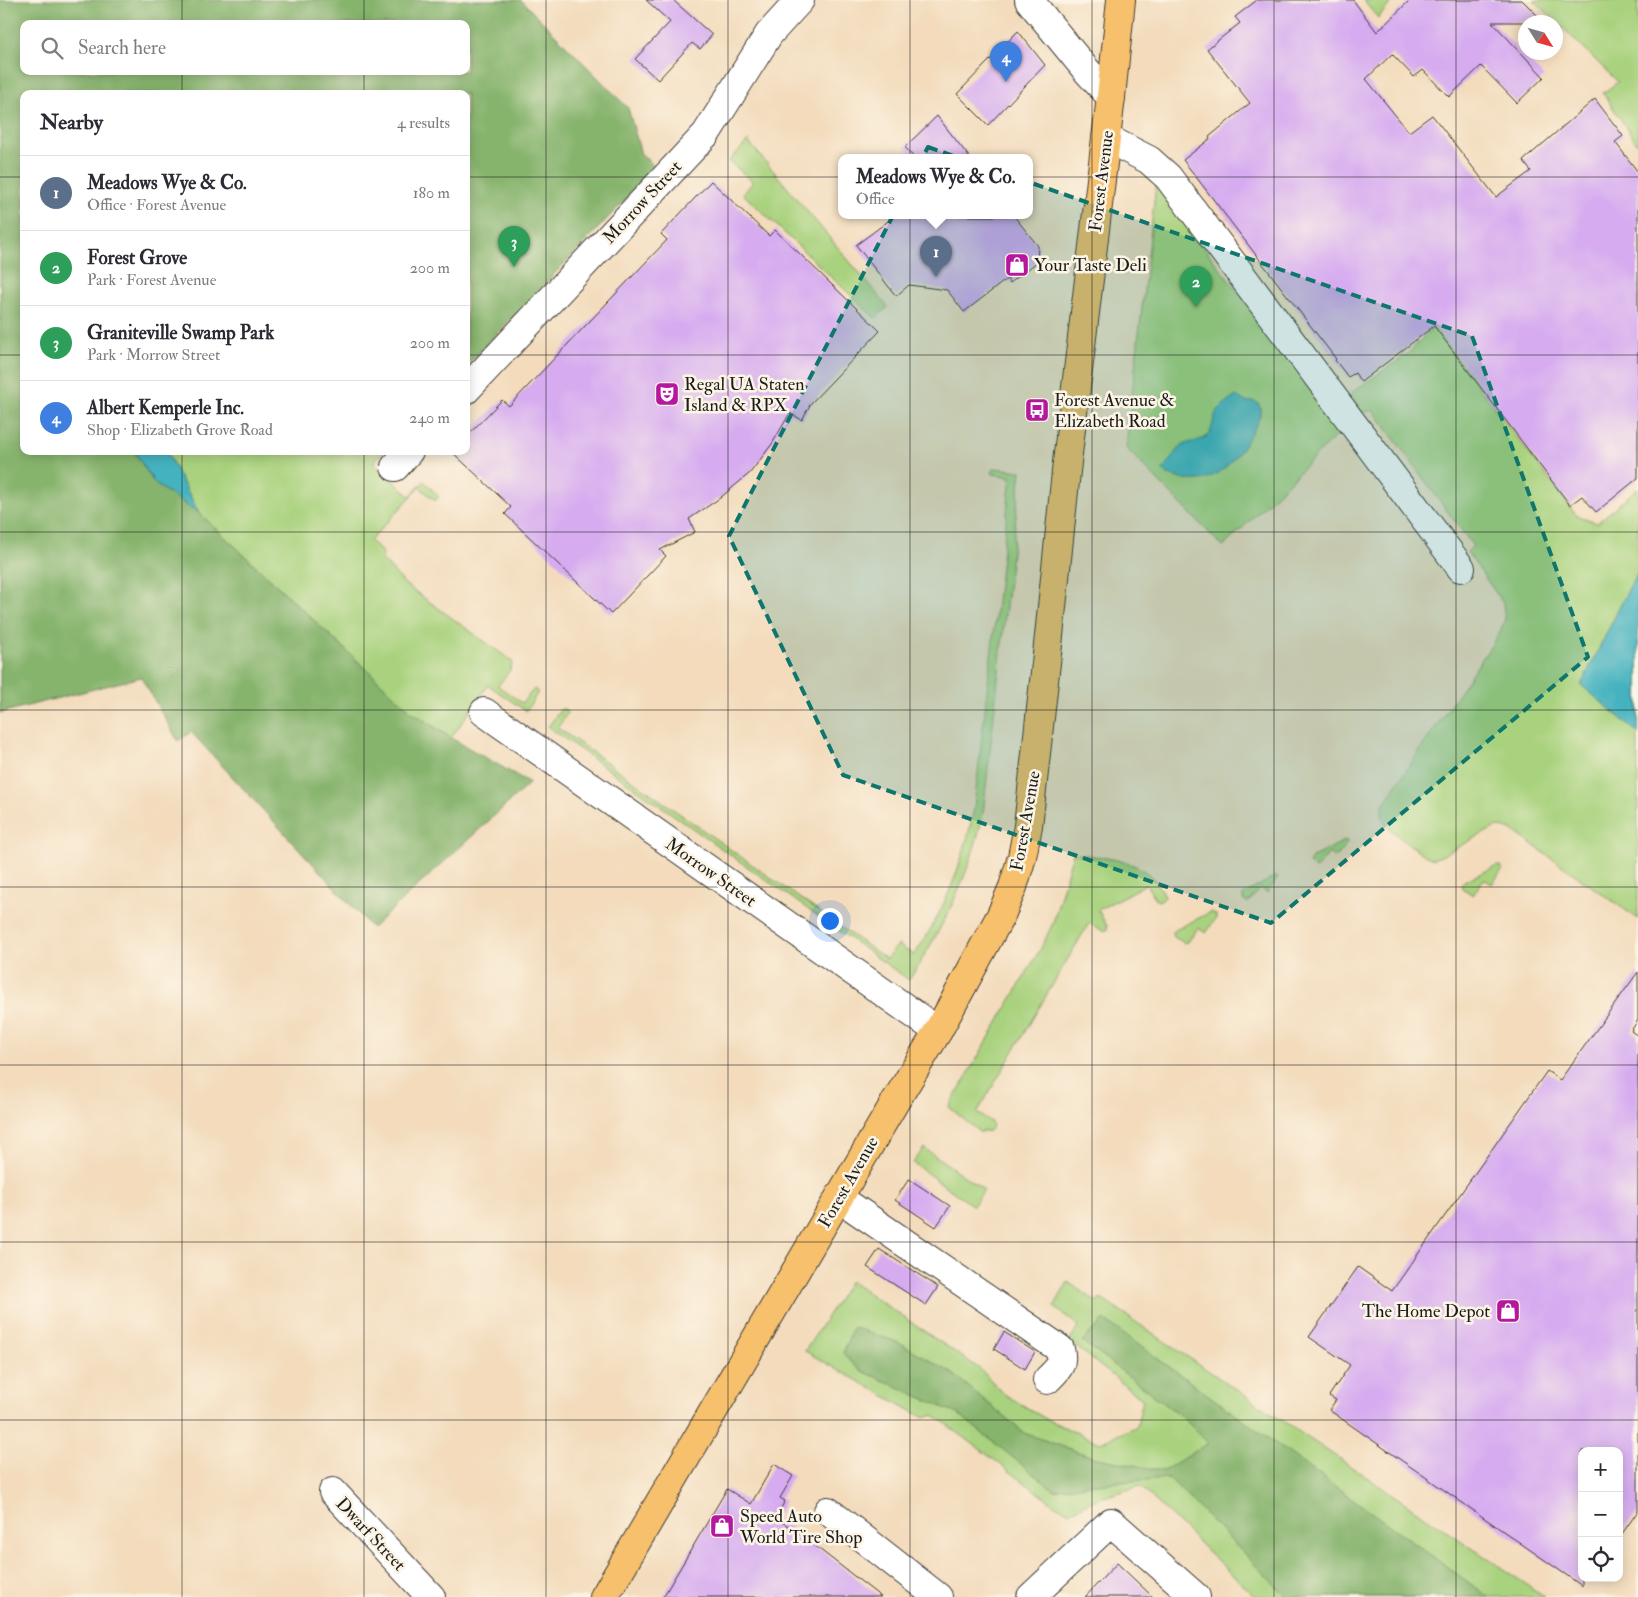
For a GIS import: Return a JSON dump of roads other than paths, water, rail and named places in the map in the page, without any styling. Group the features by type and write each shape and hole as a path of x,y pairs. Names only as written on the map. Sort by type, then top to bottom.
{"main road":[{"name":"Forest Avenue","path":"604,1597 938,1031 1001,915 1013,887 1022,857 1028,826 1067,462 1121,0"}],"street":[{"name":"Morrow Street","path":"470,386 706,134 770,34 800,0"},
{"path":"1029,0 1087,71 1111,97"},
{"path":"1106,138 1149,160 1168,177 1461,568"},
{"name":"Morrow Street","path":"484,712 938,1031"},
{"path":"839,1198 1060,1349 1062,1358 1059,1368 1048,1380"},
{"name":"Dwarf Street","path":"333,1492 431,1597"},
{"path":"828,1511 938,1597"},
{"path":"1032,1597 1111,1522 1196,1597"}],"water":[{"path":"1236,396 1246,402 1253,401 1259,404 1259,419 1239,452 1224,469 1205,479 1195,480 1174,477 1162,470 1182,446 1207,436 1217,411"},
{"path":"137,455 168,455 199,513 155,484"},
{"path":"1638,573 1638,733 1581,685"}],"place":[{"name":"Albert Kemperle Inc.","path":"1006,82"},
{"name":"Your Taste Deli","path":"1017,265"},
{"name":"Graniteville Swamp Park","path":"514,267"},
{"name":"Meadows Wye & Co.","path":"936,277"},
{"name":"Forest Grove","path":"1196,307"},
{"name":"Regal UA Staten Island & RPX","path":"667,394"},
{"name":"Forest Avenue & Elizabeth Road","path":"1037,410"},
{"name":"The Home Depot","path":"1508,1311"},
{"name":"Speed Auto World Tire Shop","path":"722,1526"}]}
